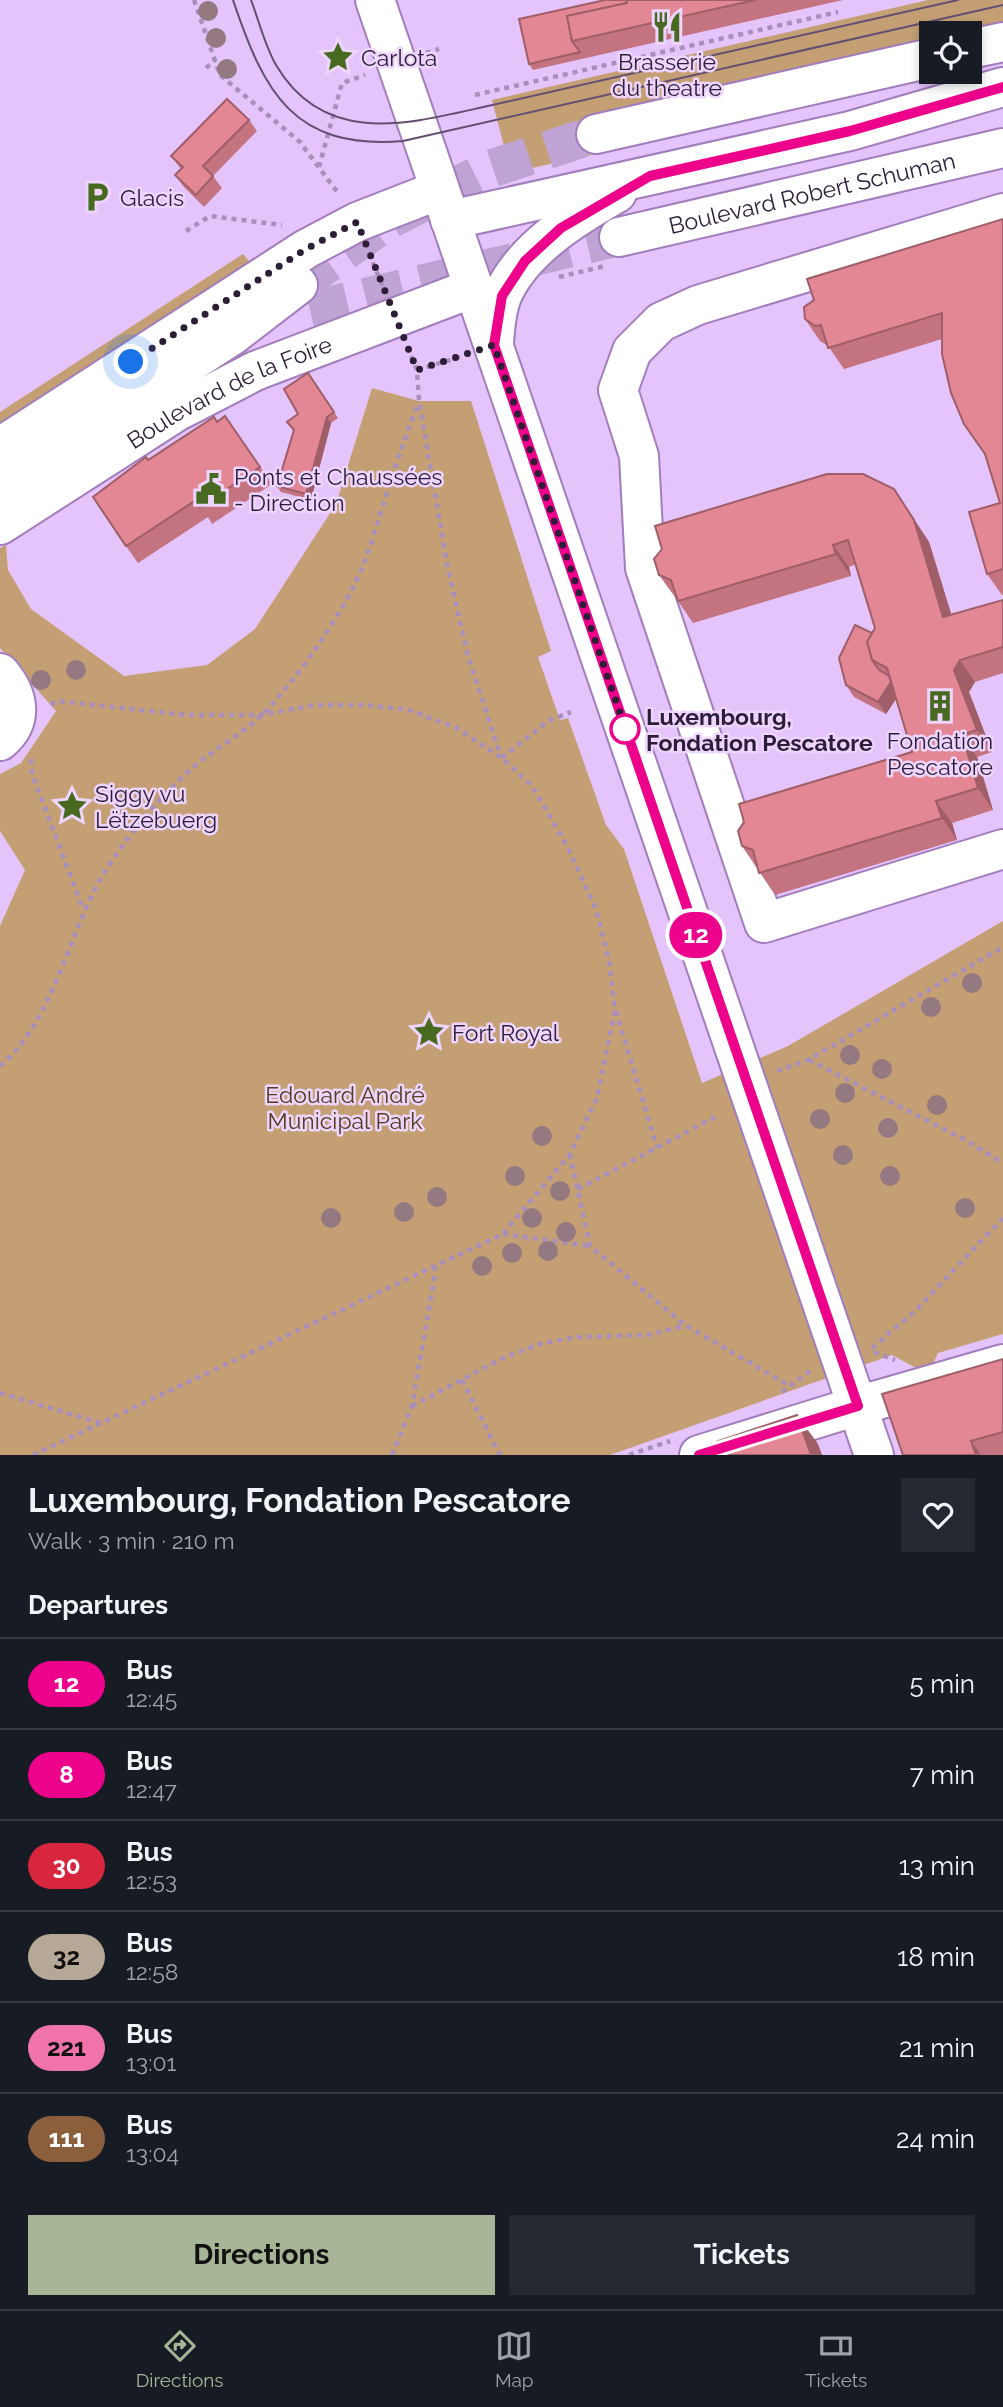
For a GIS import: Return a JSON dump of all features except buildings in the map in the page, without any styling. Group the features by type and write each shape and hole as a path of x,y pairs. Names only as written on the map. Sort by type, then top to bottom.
{"main road":[{"path":"376,0 874,1455"},
{"path":"982,46 1003,42"},
{"path":"596,134 919,61"},
{"name":"Boulevard Robert Schuman","path":"444,205 650,176 850,131 1003,86"},
{"name":"Boulevard Robert Schuman","path":"850,131 1003,109"},
{"name":"Boulevard Robert Schuman","path":"619,237 1003,148"},
{"path":"494,345 502,296 525,261 561,228 650,176"},
{"path":"0,447 306,249 352,213 444,205"},
{"path":"1003,213 698,305 661,322 632,351 618,390 639,456 645,568 764,923 1003,849"},
{"name":"Boulevard de la Foire","path":"0,525 176,412 255,371 473,288"},
{"name":"Boulevard de la Foire","path":"0,485 233,335 304,297"},
{"path":"0,673 16,699 15,725"},
{"path":"699,1455 1003,1364"}],"path":[{"path":"194,0 220,75 300,142 352,213 417,370 419,401 447,569 468,656 502,758"},
{"path":"475,94 838,12"},
{"path":"319,167 342,83 439,49"},
{"path":"206,68 215,60"},
{"path":"186,231 210,216 285,225"},
{"path":"417,370 494,345"},
{"path":"0,1066 11,1058 50,996 83,910 141,819 190,770 261,715 320,642 345,603 365,560 394,466 419,401"},
{"path":"83,910 15,725 58,701 186,715 261,715 314,705 366,705 409,710 457,728 502,758 532,786 566,844 596,909 609,960 615,1010 657,1148"},
{"path":"502,758 548,722 571,712"},
{"path":"776,1072 808,1060 1003,947"},
{"path":"33,1455 436,1268 503,1234 570,1154 597,1098 615,1010"},
{"path":"808,1060 965,1140 1003,1163"},
{"path":"578,1188 719,1115"},
{"path":"570,1154 590,1246"},
{"path":"870,1350 914,1312 1003,1218"},
{"path":"503,1234 590,1246 685,1325 800,1392"},
{"path":"392,1455 412,1406 436,1268"},
{"path":"412,1406 539,1344 576,1337 648,1335 685,1325"},
{"path":"462,1380 500,1455"},
{"path":"0,1393 102,1423"}],"green space":[{"path":"928,0 1003,0 1003,25 982,30 982,21 919,21 919,46 605,149 604,152 532,168 510,169 492,100"},
{"path":"243,254 254,267 0,432 0,412"},
{"name":"Edouard André Municipal Park","path":"372,388 419,401 471,401 551,651 538,657 560,720 568,718 606,825 624,849 702,1083 788,1046 1003,921 1003,1334 938,1353 933,1364 918,1369 892,1355 610,1455 0,1455 0,926 25,870 0,831 0,774 21,763 56,711 0,648 0,548 6,545 8,570 31,609 124,676 207,665 255,629 336,504"}],"tunnel":[{"path":"298,285 389,220 490,169 596,134"},
{"path":"310,310 619,237"}],"tram line":[{"path":"233,0 257,62 271,87 288,108 309,125 334,136 365,141 403,141 1003,5"},
{"path":"251,0 272,58 295,91 317,108 341,118 367,123 394,123 451,114 958,0"}],"bus line":[{"name":"12","path":"699,1455 858,1406 494,345 495,325 502,296 525,261 561,228 650,176 850,131 1003,87"}],"place":[{"name":"Brasserie du theatre","path":"667,27"},
{"name":"Carlota","path":"338,57"},
{"name":"Glacis","path":"97,197"},
{"name":"Ponts et Chaussées - Direction","path":"211,489"},
{"name":"Fondation Pescatore","path":"940,706"},
{"name":"Luxembourg, Fondation Pescatore","path":"625,729"},
{"name":"Siggy vu Lëtzebuerg","path":"72,806"},
{"name":"Fort Royal","path":"429,1032"}],"route":[{"path":"131,362 306,249 357,222 417,370 494,345 629,739 625,729"}]}
